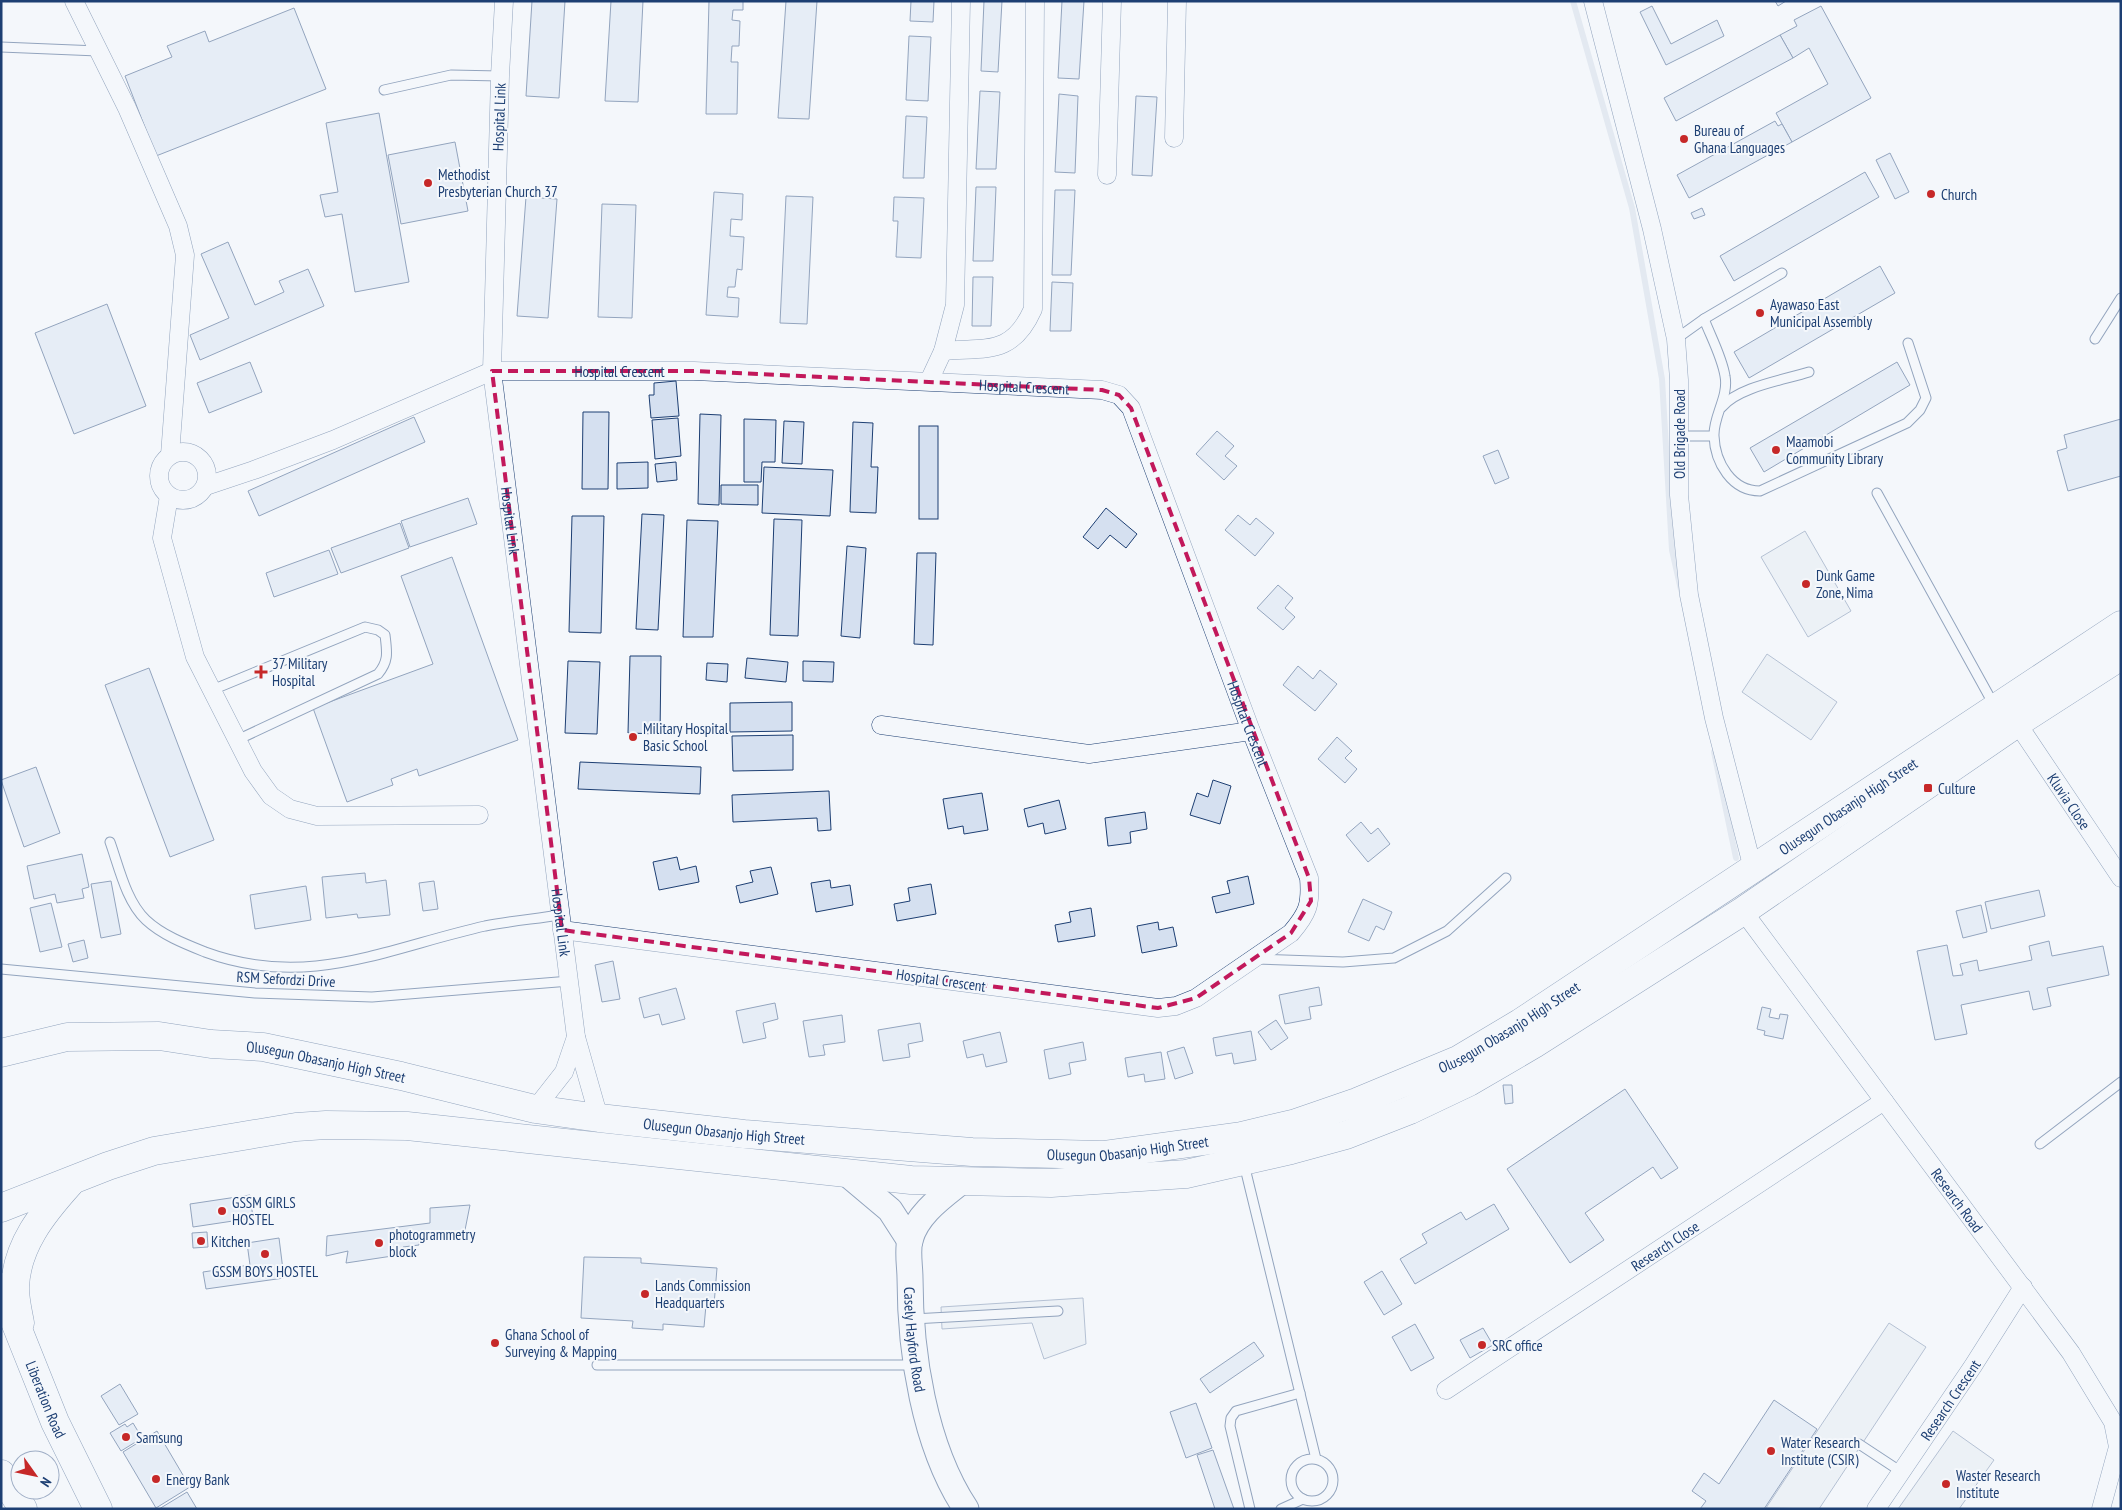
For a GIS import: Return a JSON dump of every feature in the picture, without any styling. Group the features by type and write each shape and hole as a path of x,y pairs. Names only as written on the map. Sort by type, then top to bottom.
{"main road":[{"name":"Olusegun Obasanjo High Street","path":"1,1208 154,1151 296,1127 326,1124 407,1126 911,1180 1050,1183 1186,1174 1346,1135 1410,1110 1469,1082 1534,1044 1743,911 2007,716 2121,625"},
{"name":"Olusegun Obasanjo High Street","path":"1,1053 67,1036 159,1036 264,1047 402,1076 535,1109 744,1134 972,1152 1103,1155 1241,1136 1296,1123 1358,1102 1458,1060 1520,1023 1753,869 2007,716 2121,656"},
{"path":"1,1043 67,1036"},
{"path":"21,1337 15,1288 22,1251 40,1217 72,1180"},
{"name":"Liberation Road","path":"1,1287 55,1422 98,1509"},
{"path":"1,1474 23,1509"}],"street":[{"path":"74,1 127,108 178,226 185,255 170,455"},
{"name":"Hospital Link","path":"504,1 500,76 492,371 576,1037 599,1118"},
{"path":"929,381 943,351 955,305 961,1"},
{"path":"943,351 1003,345 1016,338 1025,327 1033,309 1035,1"},
{"path":"1107,175 1112,1"},
{"path":"1174,138 1177,1"},
{"name":"Old Brigade Road","path":"1593,1 1652,229 1676,339 1679,380 1679,495 1689,595 1714,718 1753,869"},
{"path":"206,486 334,440 492,371"},
{"name":"Hospital Crescent","path":"492,371 694,371 1102,390 1119,395 1131,408 1251,731 1308,878 1311,901 1302,919 1290,933 1196,998 1176,1006 1158,1008 561,923"},
{"path":"185,451 200,456 208,470 206,486 200,494 190,500 180,500 170,496 160,483 159,476 164,460 170,455 185,451"},
{"path":"170,496 162,538 195,657 253,771 271,796 290,810 317,816 479,815"},
{"name":"Kluvia Close","path":"2007,716 2121,878"},
{"path":"881,725 1089,754 1251,731"},
{"name":"Research Road","path":"1743,911 2071,1352 2113,1422 2118,1447 2101,1509"},
{"name":"Hospital Link","path":"535,1109 564,1072 576,1037"},
{"name":"Research Close","path":"1446,1390 1884,1101"},
{"path":"846,1173 890,1210 910,1241 933,1204 962,1181"},
{"name":"Casely Hayford Road","path":"910,1241 910,1319 925,1410 943,1462 966,1509"},
{"name":"Research Crescent","path":"1876,1509 1973,1366 2022,1288"}],"lane":[{"path":"1,46 98,51"},
{"path":"384,90 451,75 500,76"},
{"path":"1676,339 1704,319 1782,273"},
{"path":"2095,339 2121,298"},
{"path":"1704,319 1725,377 1714,436 1723,471 1738,485 1748,491 1760,491 1906,423 1920,410 1926,398 1908,343"},
{"path":"1720,409 1728,399 1750,390 1809,372"},
{"path":"1679,436 1714,436"},
{"path":"1878,493 2007,716"},
{"path":"212,690 365,627 378,630 384,635 388,657 386,665 378,674 238,740"},
{"path":"110,842 132,901 146,920 180,942 228,960 297,968 354,962 486,926 561,923"},
{"path":"1253,958 1343,962 1394,958 1447,931 1506,878"},
{"name":"RSM Sefordzi Drive","path":"1,969 255,992 372,997 570,981"},
{"path":"2040,1144 2121,1082"},
{"path":"1243,1161 1316,1459"},
{"path":"910,1319 1058,1312"},
{"path":"598,1365 918,1365"},
{"path":"1250,1509 1230,1426 1231,1418 1236,1411 1300,1393"},
{"path":"1859,1444 1900,1471"},
{"path":"1281,1509 1303,1499 1318,1500 1325,1497 1332,1484 1331,1470 1322,1461 1316,1459 1304,1460 1293,1472 1292,1487 1303,1499"}],"highlighted area":[{"path":"492,371 694,371 1102,390 1119,395 1131,408 1309,878 1311,901 1291,933 1196,998 1158,1008 562,930"}],"shaded area":[{"name":"Dunk Game Zone, Nima","path":"1805,531 1851,611 1808,637 1761,557"},
{"path":"1767,654 1837,702 1811,740 1742,692"},
{"path":"1083,1298 1086,1344 1044,1359 1032,1323 942,1329 941,1307"},
{"path":"1889,1323 1926,1347 1819,1509 1766,1508"},
{"name":"Waster Research Institute","path":"1953,1431 1994,1460 1959,1509 1898,1509"}],"building":[{"path":"532,1 565,1 559,98 526,96"},
{"path":"611,1 643,1 638,102 605,101"},
{"path":"709,1 743,1 743,10 733,10 732,20 740,21 739,46 732,46 731,62 738,62 737,114 706,114"},
{"path":"786,1 817,1 809,119 778,118"},
{"path":"911,1 934,1 933,22 910,21"},
{"path":"984,1 1002,1 998,72 981,71"},
{"path":"1062,1 1084,1 1079,79 1058,78"},
{"path":"1775,1 1786,1 1778,6"},
{"path":"1652,6 1671,44 1717,20 1724,36 1666,65 1640,12"},
{"path":"1821,6 1871,98 1792,142 1776,113 1828,84 1809,48 1793,58 1780,35 1797,26 1794,20"},
{"path":"294,8 326,89 156,156 125,76 172,57 167,46 205,31 209,42"},
{"path":"1780,35 1793,58 1676,121 1664,98"},
{"path":"909,36 931,37 928,101 906,100"},
{"path":"980,91 1000,92 996,169 976,169"},
{"path":"1059,94 1078,96 1075,173 1055,172"},
{"path":"1136,96 1157,97 1152,176 1132,175"},
{"path":"379,113 409,282 355,292 342,214 325,217 320,195 338,192 326,123"},
{"path":"906,116 927,117 924,178 903,178"},
{"path":"1775,121 1778,126 1782,124 1792,142 1689,198 1677,175"},
{"name":"Methodist Presbyterian Church 37","path":"455,142 468,211 401,224 388,155"},
{"path":"1890,153 1909,192 1895,199 1876,160"},
{"path":"1865,172 1879,197 1734,281 1720,256"},
{"path":"976,187 996,187 993,261 973,261"},
{"path":"1055,190 1075,190 1071,275 1052,275"},
{"path":"714,192 743,194 742,220 731,219 730,236 744,237 742,270 737,269 735,287 728,287 727,297 739,298 738,317 706,315"},
{"path":"786,196 813,197 807,324 780,323"},
{"path":"526,197 557,199 548,318 517,316"},
{"path":"894,197 924,198 921,258 896,257 898,221 893,221"},
{"path":"602,204 636,205 632,318 598,317"},
{"path":"1702,208 1705,215 1694,219 1691,213"},
{"path":"228,242 255,305 284,292 279,281 308,269 324,306 200,360 190,335 229,318 201,254"},
{"path":"1880,266 1895,293 1749,378 1734,352"},
{"path":"973,277 993,277 991,326 972,326"},
{"path":"1052,282 1073,283 1071,331 1050,331"},
{"path":"107,304 146,406 74,434 35,333"},
{"path":"250,362 262,392 209,413 197,383"},
{"path":"1897,362 1910,385 1764,472 1750,448"},
{"path":"676,381 679,416 651,418 649,395 654,395 654,383"},
{"path":"583,412 609,412 608,489 582,489"},
{"path":"700,414 721,415 719,505 698,504"},
{"path":"414,417 425,442 259,516 248,491"},
{"path":"678,418 681,456 655,459 652,420"},
{"path":"744,419 776,420 775,462 762,462 761,482 744,482"},
{"path":"2121,419 2121,476 2068,491 2057,451 2067,448 2064,435"},
{"path":"784,421 804,422 802,464 782,463"},
{"path":"853,422 873,423 871,467 878,467 876,513 850,512"},
{"path":"919,426 938,426 938,519 919,519"},
{"path":"1217,431 1234,446 1225,456 1237,466 1224,480 1196,454"},
{"path":"1498,450 1509,478 1495,484 1483,456"},
{"path":"648,462 648,488 617,489 617,463"},
{"path":"676,462 677,480 657,482 655,464"},
{"path":"764,467 833,470 830,516 762,513"},
{"path":"721,485 758,485 758,505 721,504"},
{"path":"468,498 477,524 410,547 401,521"},
{"path":"1106,508 1137,534 1126,548 1110,535 1098,549 1083,537"},
{"path":"642,514 664,515 658,630 636,629"},
{"path":"1238,515 1250,525 1256,518 1274,533 1255,556 1225,530"},
{"path":"572,516 604,516 601,633 569,632"},
{"path":"774,519 802,520 798,636 770,635"},
{"path":"687,520 718,521 713,637 683,637"},
{"path":"400,523 409,548 341,573 331,548"},
{"path":"847,546 866,548 860,638 841,636"},
{"path":"329,550 338,574 274,597 266,573"},
{"path":"917,553 936,553 933,645 914,644"},
{"path":"452,557 518,740 419,776 417,769 391,779 393,785 347,802 313,708 433,664 401,576"},
{"path":"1278,585 1293,598 1285,608 1295,617 1283,630 1257,608"},
{"path":"630,656 661,656 660,734 628,733"},
{"path":"747,658 788,662 786,682 745,678"},
{"path":"568,661 600,662 597,734 565,733"},
{"path":"803,661 834,662 833,682 803,681"},
{"path":"707,663 728,664 727,682 706,680"},
{"path":"1298,666 1313,679 1320,670 1337,684 1315,711 1283,685"},
{"path":"149,668 214,840 170,857 105,685"},
{"path":"792,702 792,731 730,732 730,703"},
{"path":"793,735 793,770 733,771 732,736"},
{"path":"1337,737 1352,751 1345,758 1357,769 1345,783 1318,759"},
{"path":"580,762 701,767 700,794 578,789"},
{"path":"36,767 60,833 24,847 1,780"},
{"path":"1213,780 1231,786 1220,824 1190,815 1197,793 1208,797"},
{"path":"829,791 831,830 818,831 817,818 733,822 732,795"},
{"path":"982,793 988,830 964,834 963,826 948,829 943,799"},
{"path":"1059,800 1066,829 1045,834 1043,823 1028,827 1024,809"},
{"path":"1145,812 1147,829 1130,832 1131,843 1108,846 1105,818"},
{"path":"1361,822 1371,834 1378,828 1390,844 1368,862 1346,835"},
{"path":"82,854 89,887 82,889 84,898 57,903 55,894 34,899 27,866"},
{"path":"677,857 680,870 696,866 699,882 659,890 653,862"},
{"path":"771,867 778,894 740,903 736,886 753,882 750,871"},
{"path":"365,873 366,883 386,880 390,915 358,918 357,914 326,918 322,877"},
{"path":"1248,876 1254,904 1216,913 1212,897 1230,893 1227,881"},
{"path":"830,880 831,888 850,885 853,905 816,912 811,883"},
{"path":"111,881 121,934 101,938 91,884"},
{"path":"434,881 438,909 423,911 419,883"},
{"path":"931,884 936,914 897,921 894,904 910,901 908,888"},
{"path":"306,886 311,920 255,929 250,895"},
{"path":"2039,890 2045,916 1991,929 1985,902"},
{"path":"1363,899 1392,912 1384,930 1376,926 1369,941 1348,932"},
{"path":"51,903 62,947 40,952 30,908"},
{"path":"1981,905 1987,932 1963,938 1956,911"},
{"path":"1091,908 1095,936 1058,942 1055,925 1071,922 1069,912"},
{"path":"1158,922 1159,930 1173,927 1177,946 1142,953 1137,926"},
{"path":"84,940 88,958 73,962 68,944"},
{"path":"2049,941 2052,956 2103,946 2109,975 2047,988 2051,1006 2033,1010 2029,991 1961,1005 1967,1034 1935,1040 1917,951 1947,945 1953,976 1963,975 1960,964 1977,960 1979,971 2032,960 2029,946"},
{"path":"613,961 620,999 602,1002 595,965"},
{"path":"1319,987 1322,1005 1309,1007 1311,1019 1285,1024 1279,995"},
{"path":"676,988 685,1019 662,1025 659,1014 644,1018 639,998"},
{"path":"775,1003 778,1019 763,1023 766,1038 743,1043 736,1011"},
{"path":"1762,1007 1771,1009 1769,1017 1779,1019 1780,1014 1788,1015 1783,1039 1764,1035 1765,1031 1757,1029"},
{"path":"842,1015 845,1042 823,1045 825,1055 809,1057 803,1021"},
{"path":"1276,1020 1288,1038 1271,1050 1258,1032"},
{"path":"920,1023 923,1041 908,1044 910,1057 883,1061 878,1030"},
{"path":"1251,1031 1256,1060 1234,1064 1232,1053 1216,1056 1213,1038"},
{"path":"1000,1032 1007,1062 986,1067 983,1054 967,1058 963,1041"},
{"path":"1083,1042 1086,1060 1069,1063 1071,1074 1049,1079 1044,1050"},
{"path":"1184,1047 1193,1073 1175,1079 1167,1052"},
{"path":"1161,1052 1165,1079 1145,1082 1144,1074 1128,1077 1125,1058"},
{"path":"1503,1085 1512,1085 1513,1103 1505,1104"},
{"path":"1625,1089 1678,1168 1661,1179 1653,1167 1585,1213 1604,1240 1570,1263 1507,1169"},
{"name":"GSSM GIRLS HOSTEL","path":"250,1195 253,1218 193,1227 190,1204"},
{"path":"1494,1204 1509,1229 1415,1284 1400,1259 1427,1243 1422,1234 1461,1212 1466,1220"},
{"path":"470,1205 464,1235 433,1240 434,1234 426,1235 425,1242 419,1241 419,1245 403,1247 399,1255 346,1263 348,1251 326,1256 327,1236 430,1223 430,1208"},
{"path":"207,1232 208,1247 193,1248 192,1233"},
{"name":"GSSM BOYS HOSTEL","path":"279,1238 284,1278 206,1289 203,1272 250,1265 247,1243"},
{"path":"584,1257 641,1258 641,1263 717,1268 714,1305 706,1305 704,1327 663,1324 663,1330 632,1328 633,1321 581,1318"},
{"path":"1382,1271 1402,1304 1384,1315 1364,1282"},
{"path":"1415,1324 1434,1358 1411,1371 1392,1337"},
{"path":"1483,1328 1493,1345 1470,1358 1460,1340"},
{"path":"1254,1342 1264,1356 1210,1393 1200,1379"},
{"path":"120,1384 138,1414 119,1425 101,1396"},
{"name":"Water Research Institute (CSIR)","path":"1774,1400 1817,1429 1764,1509 1700,1509 1706,1501 1692,1491 1704,1473 1719,1484"},
{"path":"1196,1403 1212,1448 1186,1458 1170,1412"},
{"path":"133,1423 142,1438 121,1451 110,1433 125,1424 127,1427"},
{"path":"157,1431 190,1487 156,1508 123,1452"},
{"path":"1213,1450 1234,1509 1215,1509 1197,1455"},
{"path":"187,1492 197,1509 159,1509"}],"waterway":[{"path":"1573,1 1632,208 1662,379 1672,550 1681,590"},
{"path":"1714,752 1736,858"}],"place":[{"name":"Bureau of Ghana Languages","path":"1684,139"},
{"name":"Methodist Presbyterian Church 37","path":"428,183"},
{"name":"Church","path":"1931,194"},
{"name":"Ayawaso East Municipal Assembly","path":"1760,313"},
{"name":"Maamobi Community Library","path":"1776,450"},
{"name":"Dunk Game Zone, Nima","path":"1806,584"},
{"name":"37 Military Hospital","path":"261,672"},
{"name":"Military Hospital Basic School","path":"633,737"},
{"name":"Culture","path":"1928,788"},
{"name":"GSSM GIRLS HOSTEL","path":"222,1211"},
{"name":"Kitchen","path":"201,1241"},
{"name":"photogrammetry block","path":"379,1243"},
{"name":"GSSM BOYS HOSTEL","path":"265,1254"},
{"name":"Lands Commission Headquarters","path":"645,1294"},
{"name":"Ghana School of Surveying & Mapping","path":"495,1343"},
{"name":"SRC office","path":"1482,1345"},
{"name":"Samsung","path":"126,1437"},
{"name":"Water Research Institute (CSIR)","path":"1771,1451"},
{"name":"Energy Bank","path":"156,1479"},
{"name":"Waster Research Institute","path":"1946,1484"}]}
